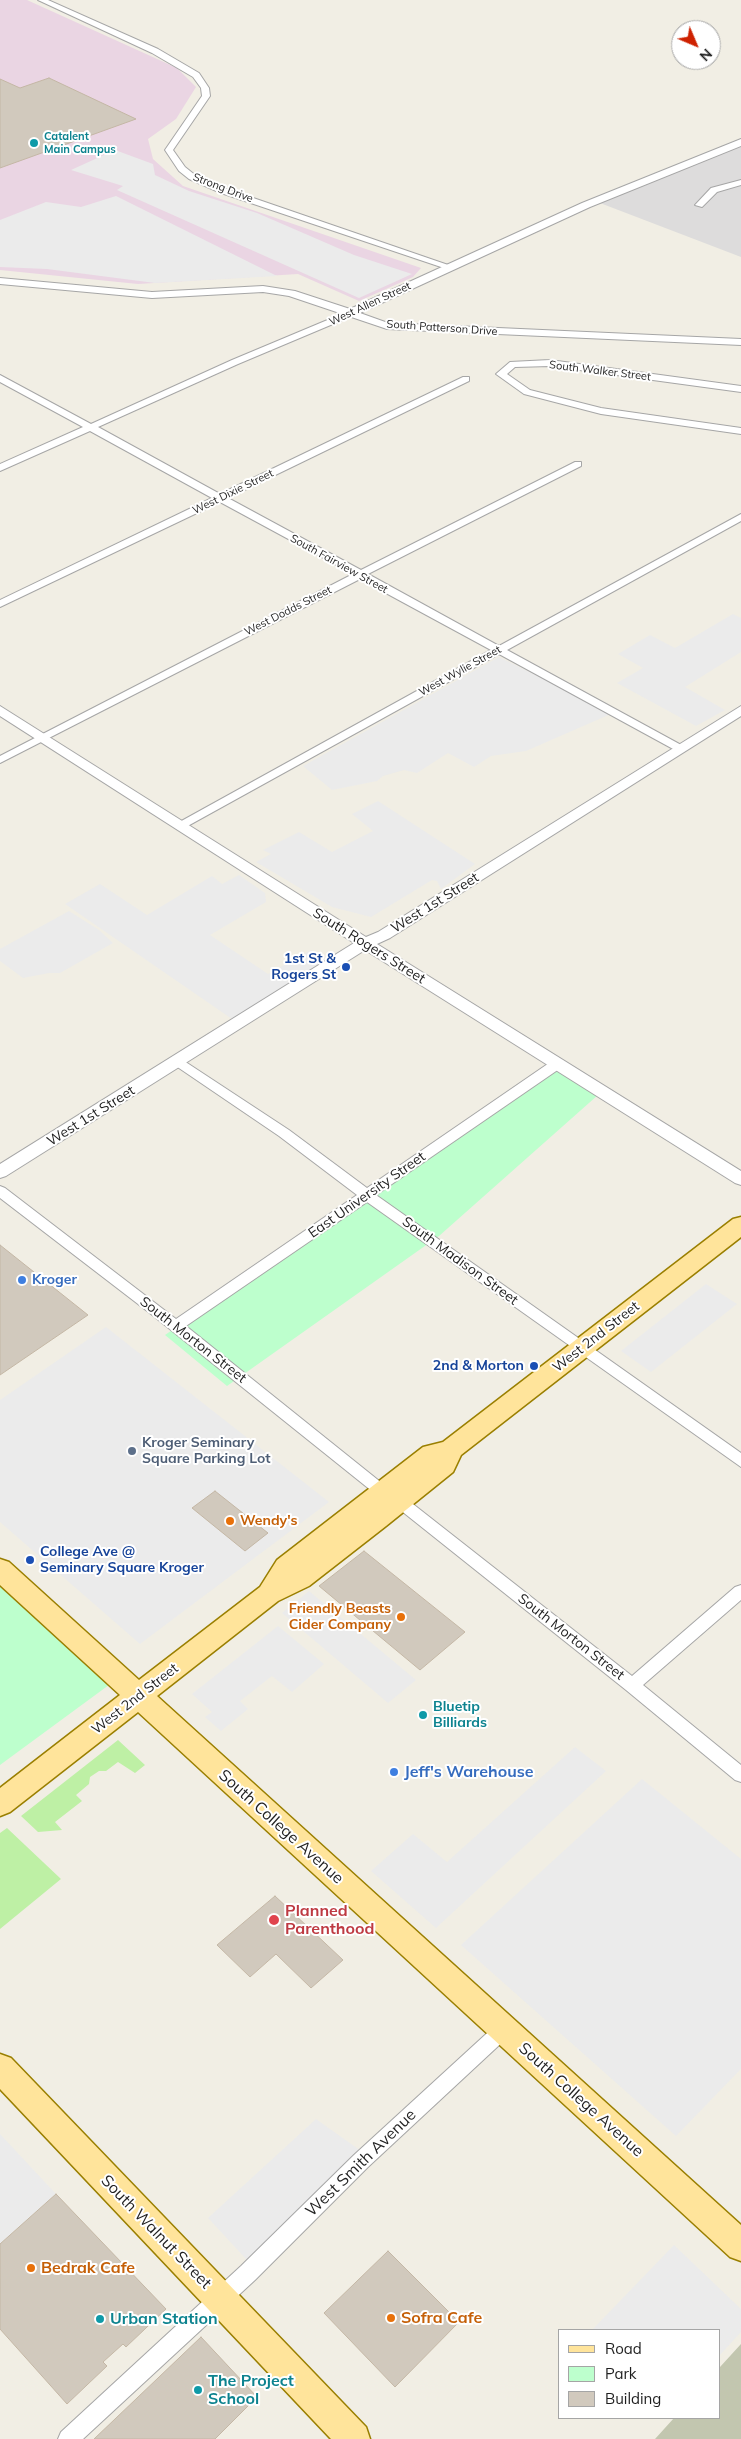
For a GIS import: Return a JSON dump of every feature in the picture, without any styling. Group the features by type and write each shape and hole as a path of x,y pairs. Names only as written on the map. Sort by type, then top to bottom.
{"main road":[{"name":"West 2nd Street","path":"0,1804 269,1594 286,1567 349,1529 391,1497 444,1465 451,1449 741,1225"},
{"name":"South College Avenue","path":"0,1569 741,2246"},
{"name":"South Walnut Street","path":"0,2068 354,2439"}],"street":[{"name":"Strong Drive","path":"42,0 155,51 196,75 205,88 206,96 169,150 182,169 192,178 224,191 450,267"},
{"name":"West Allen Street","path":"0,468 349,314 586,205 741,142"},
{"path":"699,205 714,190 741,182"},
{"name":"South Patterson Drive","path":"0,281 152,295 264,289 291,293 387,326 741,342"},
{"name":"South Walker Street","path":"741,389 550,363 513,364 501,374 527,392 601,411 741,431"},
{"name":"South Fairview Street","path":"0,378 222,498 359,576 679,748"},
{"name":"West Dixie Street","path":"0,604 466,379"},
{"name":"West Dodds Street","path":"0,760 578,464"},
{"name":"West Wylie Street","path":"180,826 741,517"},
{"name":"South Rogers Street","path":"0,710 365,944 741,1179"},
{"name":"West 1st Street","path":"0,1172 365,944 384,935 741,710"},
{"name":"South Madison Street","path":"178,1061 284,1133 367,1195 741,1461"},
{"name":"East University Street","path":"176,1326 557,1064"},
{"name":"South Morton Street","path":"0,1191 176,1326 632,1685 741,1775"},
{"path":"632,1685 741,1591"},
{"name":"West Smith Avenue","path":"68,2439 220,2299 361,2161 503,2030"}],"shaded area":[{"path":"0,0 27,0 177,68 196,87 176,119 148,139 153,159 183,186 421,268 413,277 359,301 298,274 138,284 0,270"},
{"path":"741,145 741,257 600,203"},
{"path":"115,150 153,164 155,175 189,191 257,213 354,255 412,274 359,298 117,190 123,186 71,170"},
{"path":"116,196 277,276 155,283 47,269 0,267 0,220 46,202 81,207"},
{"path":"733,614 741,618 741,652 685,687 725,710 696,726 617,683 643,668 618,654 650,635 675,648"},
{"path":"499,657 613,713 526,751 491,756 474,767 448,753 417,773 404,770 383,776 377,781 332,790 303,766"},
{"path":"378,801 475,864 441,889 437,881 432,880 371,917 332,907 256,862 271,854 263,850 299,832 332,852 373,831 352,814"},
{"path":"239,875 265,893 266,902 210,935 268,974 311,950 328,961 232,1019 65,904 100,884 147,915 212,876 222,884"},
{"path":"69,911 99,930 113,943 60,973 23,978 0,961 0,949"},
{"path":"706,1284 737,1304 651,1372 621,1351"},
{"name":"Kroger Seminary Square Parking Lot","path":"106,1327 329,1502 140,1644 0,1522 0,1400"},
{"path":"309,1591 416,1680 388,1703 282,1613"},
{"path":"278,1626 324,1664 292,1692 272,1676 240,1701 248,1709 221,1731 205,1717 212,1712 192,1694"},
{"path":"575,1747 606,1771 436,1928 371,1871 413,1834 447,1862"},
{"path":"642,1779 741,1859 741,2069 676,2136 461,1945"},
{"path":"316,2119 361,2151 247,2260 208,2218"},
{"path":"0,2134 56,2194 0,2244"},
{"path":"674,2245 741,2309 741,2332 721,2354 721,2329 593,2329"},
{"path":"741,2344 741,2439 655,2439 673,2419 721,2419 721,2366"}],"green space":[{"path":"553,1067 598,1095 439,1236 227,1386 165,1335"},
{"path":"0,1584 113,1682 0,1765"},
{"path":"118,1740 145,1765 135,1773 118,1762 106,1771 99,1771 90,1777 89,1784 76,1795 82,1801 55,1822 62,1830 38,1832 21,1816"},
{"path":"7,1828 61,1879 0,1929 0,1833"}],"building":[{"name":"Catalent Main Campus","path":"49,78 136,119 0,168 0,79 20,88"},
{"name":"Kroger","path":"0,1245 88,1315 0,1375"},
{"name":"Wendy's","path":"215,1491 268,1533 245,1551 192,1508"},
{"name":"Friendly Beasts Cider Company","path":"364,1551 465,1632 420,1670 319,1586"},
{"name":"Planned Parenthood","path":"275,1896 343,1960 311,1988 276,1954 250,1977 217,1945"},
{"path":"56,2194 166,2309 126,2347 123,2344 103,2362 107,2366 67,2404 0,2329 0,2244"},
{"name":"Sofra Cafe","path":"388,2251 459,2322 395,2387 324,2313"},
{"name":"The Project School","path":"201,2337 257,2397 215,2439 94,2439"}],"place":[{"name":"Catalent Main Campus","path":"34,143"},
{"name":"1st St & Rogers St","path":"346,967"},
{"name":"Kroger","path":"22,1280"},
{"name":"2nd & Morton","path":"534,1366"},
{"name":"Kroger Seminary Square Parking Lot","path":"132,1451"},
{"name":"Wendy's","path":"230,1521"},
{"name":"College Ave @ Seminary Square Kroger","path":"30,1560"},
{"name":"Friendly Beasts Cider Company","path":"401,1617"},
{"name":"Bluetip Billiards","path":"423,1715"},
{"name":"Jeff's Warehouse","path":"394,1772"},
{"name":"Planned Parenthood","path":"274,1920"},
{"name":"Bedrak Cafe","path":"31,2268"},
{"name":"Sofra Cafe","path":"391,2318"},
{"name":"Urban Station","path":"100,2319"},
{"name":"The Project School","path":"198,2390"}]}
